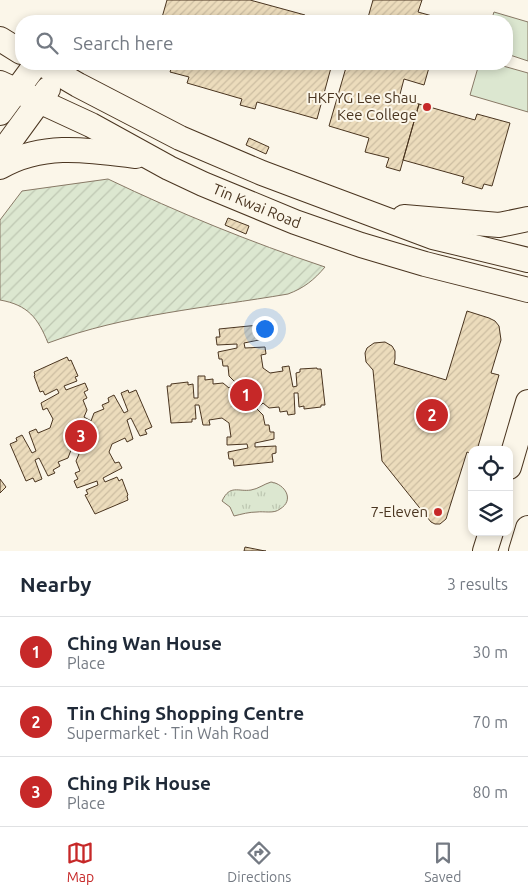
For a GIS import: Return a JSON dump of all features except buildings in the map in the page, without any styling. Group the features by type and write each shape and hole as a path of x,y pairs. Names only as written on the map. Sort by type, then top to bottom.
{"street":[{"path":"0,39 15,48"},
{"path":"0,113 8,87 29,70"},
{"path":"0,155 39,102 50,70"},
{"path":"52,70 180,138 262,173 433,237 528,260"},
{"name":"Tin Kwai Road","path":"8,87 91,125 147,158 295,222 361,245 425,264 528,290"},
{"path":"0,167 23,157 55,149 87,150 147,158"},
{"path":"375,214 484,225 498,225 528,219"},
{"path":"513,453 528,402"},
{"path":"521,551 528,528"},
{"path":"485,551 489,536"}],"green space":[{"path":"494,12 504,15 493,15"},
{"path":"513,18 528,22 528,61 513,56"},
{"path":"513,69 528,73 528,112 470,95 477,70"},
{"path":"108,179 161,204 215,226 325,267 308,283 288,294 137,318 77,333 48,343 40,326 31,314 18,305 0,300 0,220 22,191"},
{"path":"271,482 284,489 287,497 287,501 278,511 251,512 234,516 230,507 222,501 228,492 254,489"}],"place":[{"name":"HKFYG Lee Shau Kee College","path":"427,107"},
{"name":"Ching Wan House","path":"246,395"},
{"name":"Tin Ching Shopping Centre","path":"432,415"},
{"name":"Ching Pik House","path":"81,436"},
{"name":"7-Eleven","path":"438,512"}]}
